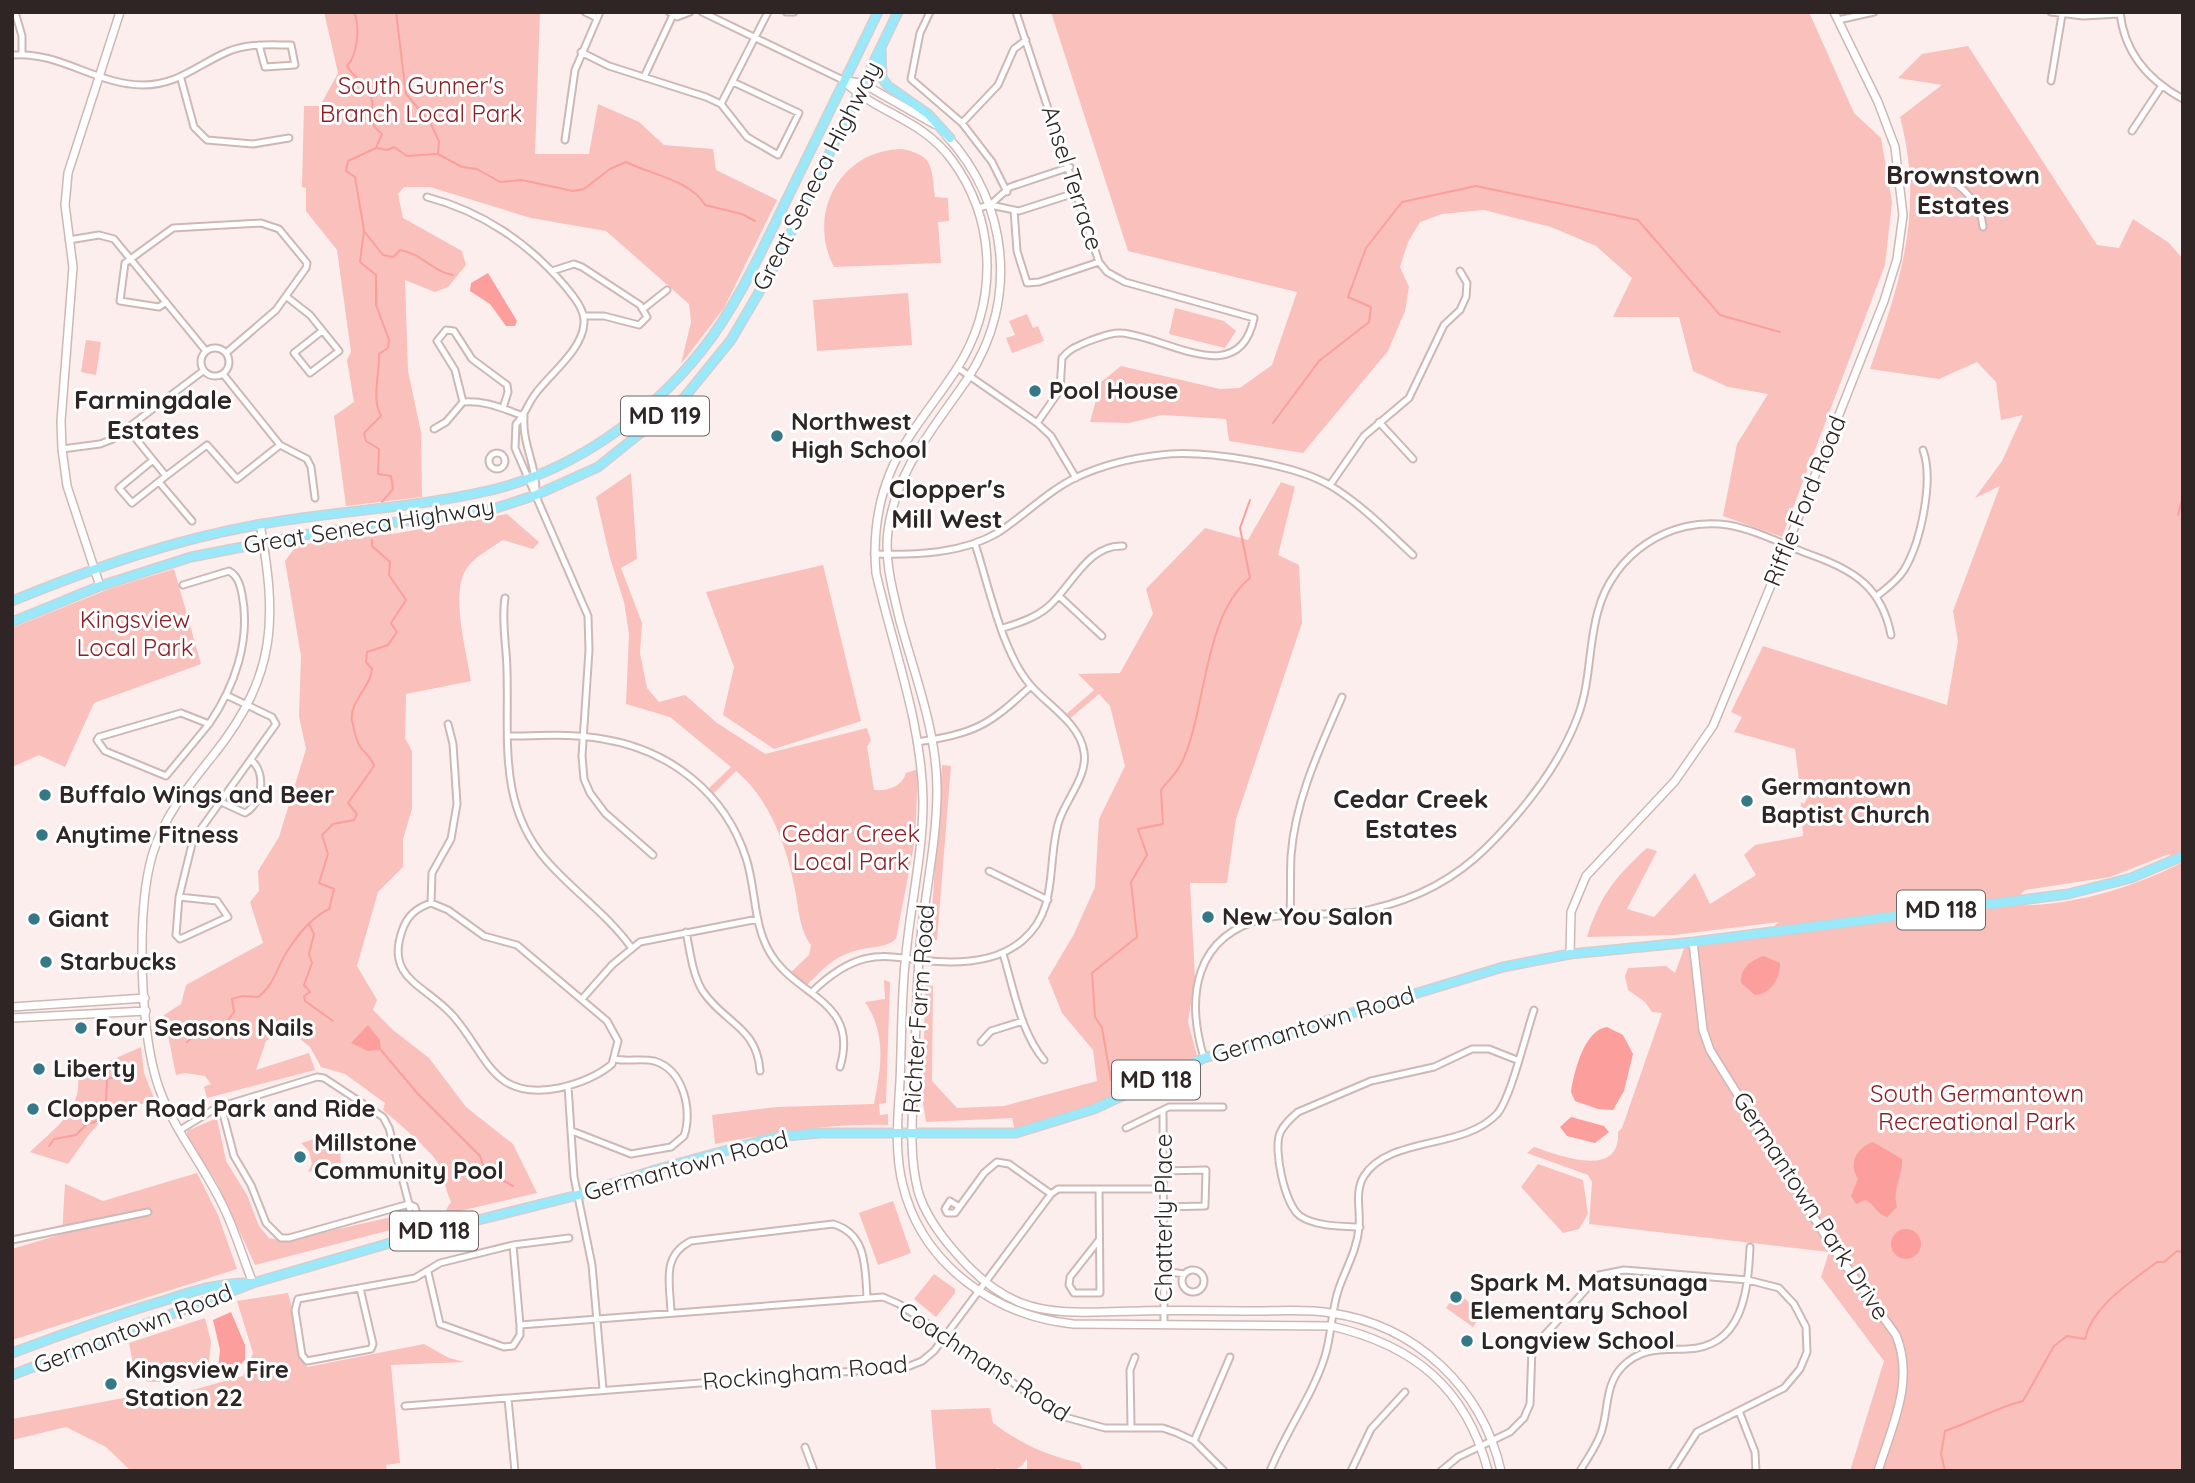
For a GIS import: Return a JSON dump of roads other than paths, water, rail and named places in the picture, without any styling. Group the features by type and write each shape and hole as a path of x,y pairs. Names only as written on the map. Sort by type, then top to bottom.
{"main road":[{"path":"100,586 67,486 62,449 61,421 73,267 65,205 68,173 120,12"},
{"name":"Great Seneca Highway","path":"12,601 95,568 260,524 454,498 527,479 590,449 663,393 722,324 760,255 878,12"},
{"name":"Great Seneca Highway","path":"12,622 100,586 191,557 264,542 459,516 536,495 598,467 658,422 709,371 731,340 776,263 898,12"},
{"name":"Riffle Ford Road","path":"1570,954 1571,912 1580,885 1595,863 1675,781 1713,726 1892,279 1903,215 1895,147 1878,102 1836,16"},
{"path":"881,48 882,78 928,114 950,138"},
{"path":"845,81 862,83"},
{"name":"Richter Farm Road","path":"845,81 857,93 898,114 934,140 952,160 978,208 988,256 984,310 958,368 891,470 882,495 874,554 876,573 917,742 923,801 921,840 905,957 897,1135 904,1188 915,1219 951,1268 976,1291 1011,1310 1053,1322 1331,1326 1365,1334 1398,1349 1430,1371 1459,1404 1481,1446 1488,1471"},
{"name":"Richter Farm Road","path":"862,83 932,122 950,138 977,179 990,205 1002,254 1002,278 993,327 970,375 917,448 903,476 888,532 893,595 933,740 937,791 919,958 910,1148 917,1185 931,1220 964,1263 984,1281 1021,1303 1045,1309 1333,1313 1405,1339 1438,1360 1462,1385 1492,1441 1501,1471"},
{"path":"253,1283 226,1211 158,1086 145,998 144,899 152,855 165,825 190,783 248,706 265,661 272,612 260,524"},
{"name":"Germantown Road","path":"12,1375 209,1303 253,1283 418,1235 578,1195 655,1170 775,1137 820,1132 897,1135 1016,1133 1094,1109 1204,1058 1464,977 1570,954 1693,942 2068,894 2131,878 2183,856"},
{"name":"Germantown Park Drive","path":"1693,942 1703,1030 1710,1050 1833,1248 1896,1335 1901,1348 1905,1377 1878,1471"},
{"path":"12,1007 145,998"},
{"path":"12,1018 146,1011"},
{"name":"Germantown Road","path":"12,1352 116,1314 195,1291 231,1282 253,1283"}],"street":[{"path":"15,12 22,36 22,54"},
{"path":"565,140 571,86 598,15 584,12"},
{"path":"644,77 671,14 684,16 690,12"},
{"path":"702,12 753,39 845,81"},
{"path":"720,104 768,12"},
{"path":"786,12 794,12"},
{"path":"930,12 920,33 911,79 962,123 992,162 1007,192"},
{"name":"Ansel Terrace","path":"1016,12 1070,167 1099,262 1107,272 1125,282 1254,318 1253,325 1238,350 1220,357 1121,333 1071,348 1062,358 1060,390 1037,423"},
{"path":"1836,16 1874,12"},
{"path":"2051,12 2062,15 2119,13 2123,33 2136,61 2161,87 2183,99"},
{"path":"2051,81 2062,15"},
{"path":"962,123 998,85 1014,49 1026,40"},
{"path":"12,55 51,58 140,86 181,79 227,52 259,45 291,45 295,65 265,67 259,45"},
{"path":"582,52 609,66 720,104 747,137 778,155 799,113 733,82"},
{"path":"181,79 194,127 207,140 253,144 289,138"},
{"path":"2132,131 2161,87"},
{"path":"978,208 990,205 1010,187 1070,167"},
{"path":"1900,178 1937,175 1954,181 1976,204 1983,227"},
{"path":"990,205 1014,210 1078,192"},
{"path":"427,197 453,204 484,219 515,239 552,271 584,316 583,330 577,342 534,395 524,416 516,424 514,437 527,479 587,616 589,637 583,737 584,779 590,793 605,813 653,855"},
{"path":"1014,210 1017,251 1027,284 1099,262"},
{"path":"166,302 159,307 120,301 125,263 173,228 268,223 279,229 307,263 287,296 226,353"},
{"path":"69,240 107,236 132,258 206,351"},
{"path":"552,271 573,264 582,267 643,309 647,317 644,323 639,325 604,316 584,316"},
{"path":"1330,485 1355,446 1378,422 1409,398 1444,325 1460,310 1466,283 1460,271"},
{"path":"643,309 667,290"},
{"path":"287,296 310,316 339,351 310,373 295,353 322,331"},
{"path":"463,402 455,370 436,341 446,330 454,331 472,359 507,385 508,392 503,408"},
{"path":"217,348 226,353 229,365 223,374 213,377 203,371 200,361 206,351 217,348"},
{"path":"958,368 1037,423 1051,436 1076,478"},
{"path":"62,449 100,444 128,429 203,371"},
{"path":"223,374 281,445 307,459 315,498"},
{"path":"434,429 446,422 463,402 489,402 524,416"},
{"path":"524,416 524,442 537,476 536,495"},
{"path":"1378,422 1413,460"},
{"path":"128,429 166,476"},
{"path":"153,460 119,488 132,503 207,445 237,479 281,445"},
{"path":"1877,596 1903,571 1918,536 1929,466 1923,450"},
{"path":"504,458 528,454"},
{"path":"874,554 921,553 975,544 999,532 1076,478 1116,463 1162,454 1261,463 1293,470 1330,485 1413,555"},
{"path":"159,482 192,522"},
{"path":"1204,1058 1194,1027 1193,1004 1205,964 1236,930 1266,918 1369,910 1403,901 1441,884 1495,839 1550,772 1565,745 1586,691 1595,624 1603,595 1615,575 1637,550 1672,530 1701,524 1742,528 1849,571 1877,596 1887,616 1891,635"},
{"path":"811,992 838,969 857,959 874,955 969,961 1003,954 1030,934 1040,922 1048,900 1059,820 1084,767 1084,752 1072,726 1031,686 1012,656 975,544"},
{"path":"1003,628 1031,618 1059,596 1093,557 1112,545 1123,546"},
{"path":"183,585 229,571 235,574 240,585 245,624 243,648 226,695 209,724 166,776 105,751 97,740 99,737 172,714 190,714 209,724"},
{"path":"1059,596 1102,636"},
{"path":"505,598 502,616 510,789 530,838 546,860 608,917 631,947"},
{"path":"917,742 973,732 987,724 1031,686"},
{"path":"178,897 217,901 228,917 180,939 176,935 178,897 193,839 276,723 272,717 226,695"},
{"path":"1290,916 1291,855 1299,811 1314,762 1342,697"},
{"path":"431,903 432,873 451,839 457,804 453,744 448,724"},
{"path":"508,736 583,737 645,750 682,769 711,796 737,834 752,877 758,919 774,958 834,1013 845,1033 845,1048 840,1067"},
{"path":"219,801 245,813 250,810 261,779 258,766 251,760"},
{"path":"165,825 193,839"},
{"path":"989,871 1048,900"},
{"path":"431,903 448,910 484,936 517,945 582,999 613,1028 618,1041 615,1059 602,1071 568,1086 528,1090 499,1077 480,1058 456,1018 436,998 401,972 396,955 404,926 417,909 431,903"},
{"path":"582,999 631,947 650,938 758,919"},
{"path":"686,932 700,988 751,1038 759,1054 761,1071"},
{"path":"1003,954 1033,1047 1044,1060"},
{"path":"1270,1471 1288,1428 1320,1373 1333,1313 1360,1227 1360,1185 1373,1165 1385,1157 1450,1138 1489,1120 1504,1103 1534,1010"},
{"path":"981,1042 991,1031 1023,1021"},
{"path":"1360,1227 1308,1220 1291,1206 1277,1142 1288,1120 1298,1112 1371,1082 1434,1067 1472,1049 1489,1049 1517,1060"},
{"path":"572,1131 631,1154 671,1147 684,1136 686,1113 678,1079 655,1062 615,1059"},
{"path":"180,1130 221,1106 317,1077 324,1078 383,1117 389,1128 418,1235"},
{"path":"568,1086 572,1158 592,1265 603,1389"},
{"path":"221,1106 234,1156 251,1185 266,1223 281,1238 409,1204"},
{"path":"1126,1128 1169,1107 1223,1107"},
{"name":"Chatterly Place","path":"1163,1111 1164,1324"},
{"path":"958,1206 997,1162 1009,1164 1051,1194 1058,1189 1164,1189"},
{"path":"1163,1171 1206,1170 1205,1206 1164,1207"},
{"path":"1099,1189 1100,1240 1100,1293 1074,1293 1069,1285 1070,1277 1100,1240"},
{"name":"Rockingham Road","path":"405,1406 907,1367 922,1361 946,1337 976,1291 1051,1194"},
{"path":"12,1240 148,1212"},
{"path":"671,1312 668,1264 679,1247 691,1241 833,1224 855,1236 863,1252 867,1297"},
{"path":"360,1288 373,1344 371,1349 307,1361 302,1355 297,1301 360,1288 415,1278 440,1263 513,1245 569,1238"},
{"path":"428,1272 440,1324 504,1347 518,1341 520,1325 513,1245"},
{"path":"1580,1471 1598,1440 1608,1392 1622,1367 1646,1351 1689,1349 1721,1338 1743,1309 1750,1248"},
{"path":"1164,1271 1184,1274 1192,1270 1200,1272 1203,1280 1201,1288 1193,1292 1185,1289 1181,1282 1184,1274"},
{"path":"1441,1471 1458,1457 1510,1432 1528,1412 1530,1357 1536,1342 1599,1275 1624,1270 1748,1280 1779,1288 1788,1295 1806,1327 1807,1352 1794,1379 1784,1388 1697,1432 1672,1471"},
{"name":"Coachmans Road","path":"520,1325 883,1297 899,1304 1061,1416 1105,1428 1163,1428 1194,1441 1224,1471"},
{"path":"1130,1426 1130,1370 1135,1357"},
{"path":"1194,1441 1230,1357"},
{"path":"1351,1471 1371,1429 1405,1392"},
{"path":"508,1399 515,1471"},
{"path":"1738,1411 1755,1452 1756,1471"},
{"path":"805,1447 814,1471"}],"waterway":[{"path":"354,12 357,40 354,55 347,66 372,98 371,118 382,134 376,148 348,161 346,171 355,177 364,230 360,262 376,275 376,305 389,340 388,348 379,354 376,394 381,416 364,433 366,441 379,449 378,474 391,476 393,489 382,502"},
{"path":"396,12 406,94 430,122 439,141 438,154 462,167 477,169 500,182 522,180 573,191 584,189 610,169 626,162 680,184 705,205 742,214 755,221"},
{"path":"377,148 387,150 394,147 407,156 437,154"},
{"path":"1273,423 1319,361 1369,322 1371,307 1348,297 1366,248 1402,202 1476,186 1638,220 1720,315 1780,332"},
{"path":"364,231 383,255 393,257 400,250 453,275"},
{"path":"2178,515 2183,496"},
{"path":"1111,1080 1102,1028 1095,1017 1092,973 1137,937 1131,882 1147,855 1138,829 1163,824 1161,790 1179,768 1189,743 1214,640 1234,595 1250,578 1240,528 1250,500"},
{"path":"187,1042 201,1030 226,1023 234,1012 232,999 242,996 258,997 264,992 298,936 312,921 329,909 334,889 319,883 328,854 322,835 333,824 354,820 357,814 348,803 374,766 356,739 352,721 354,707 371,676 372,669 366,662 367,652 388,645 397,632 391,623 406,600 389,575 390,562 372,546 372,540"},
{"path":"309,924 314,934 309,954 312,963 304,985 310,992 304,996 305,1001 333,1021"},
{"path":"381,1050 417,1093 480,1156 485,1171 513,1186"},
{"path":"49,1146 54,1139 76,1135 87,1124 95,1122 106,1101 107,1079 126,1074 134,1076"},
{"path":"1945,1471 1941,1454 1945,1431 2023,1401 2054,1346 2067,1336 2085,1339 2089,1327 2104,1305 2125,1286 2157,1262 2164,1262 2177,1251 2183,1252"}],"place":[{"name":"Pool House","path":"1035,391"},
{"name":"Northwest High School","path":"777,436"},
{"name":"Buffalo Wings and Beer","path":"45,795"},
{"name":"Germantown Baptist Church","path":"1747,801"},
{"name":"Anytime Fitness","path":"42,835"},
{"name":"New You Salon","path":"1208,917"},
{"name":"Giant","path":"34,919"},
{"name":"Starbucks","path":"46,962"},
{"name":"Four Seasons Nails","path":"81,1028"},
{"name":"Liberty","path":"39,1069"},
{"name":"Clopper Road Park and Ride","path":"33,1109"},
{"name":"Millstone Community Pool","path":"300,1157"},
{"name":"Spark M. Matsunaga Elementary School","path":"1456,1297"},
{"name":"Longview School","path":"1467,1341"},
{"name":"Kingsview Fire Station 22","path":"111,1384"}],"district":[{"name":"Brownstown Estates","path":"1963,190"},
{"name":"Farmingdale Estates","path":"153,415"},
{"name":"Clopper's Mill West","path":"947,504"},
{"name":"Cedar Creek Estates","path":"1411,814"}],"park label":[{"name":"South Gunner's Branch Local Park","path":"421,100"},
{"name":"Kingsview Local Park","path":"135,634"},
{"name":"Cedar Creek Local Park","path":"851,848"},
{"name":"South Germantown Recreational Park","path":"1977,1108"}]}
